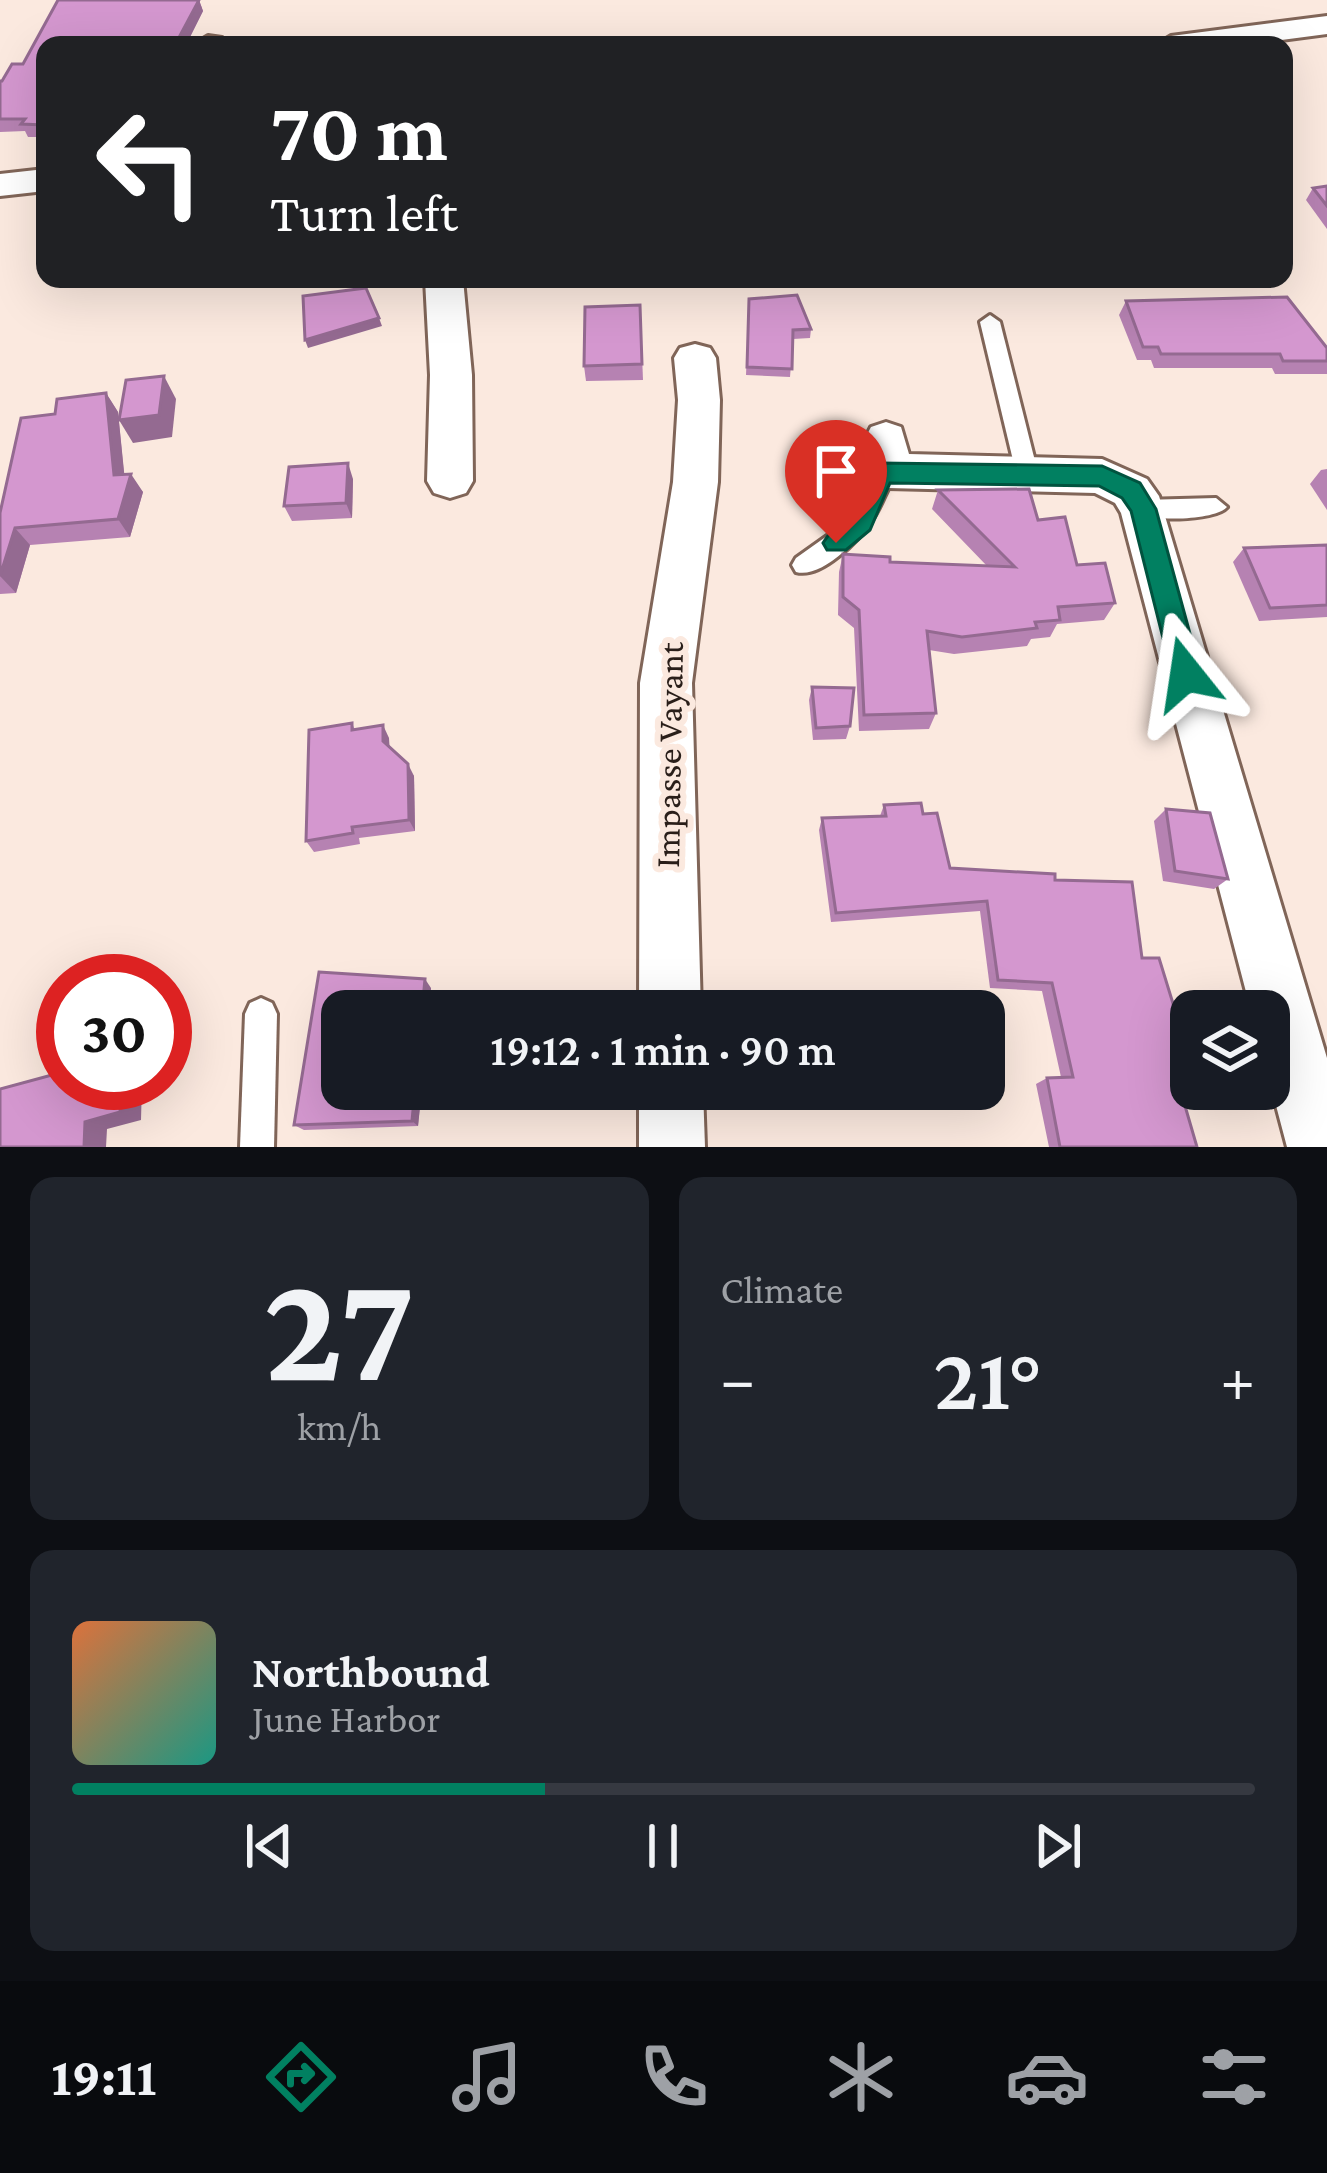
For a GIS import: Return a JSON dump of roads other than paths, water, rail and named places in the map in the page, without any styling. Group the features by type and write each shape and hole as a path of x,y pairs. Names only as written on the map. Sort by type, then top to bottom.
{"street":[{"path":"1245,36 1327,26"},
{"path":"0,185 36,181"},
{"path":"445,288 451,375 450,481"},
{"name":"Impasse Vayant","path":"670,990 666,683 669,633 694,504 701,420 695,358"},
{"path":"887,454 1028,477 1102,476 1131,490 1143,509 1320,1147"},
{"path":"671,1110 672,1147"}],"lane":[{"path":"990,322 1028,477"},
{"path":"804,565 861,523 876,494 878,473 887,454"},
{"path":"1143,509 1216,507"},
{"path":"257,1147 261,1014"}]}
